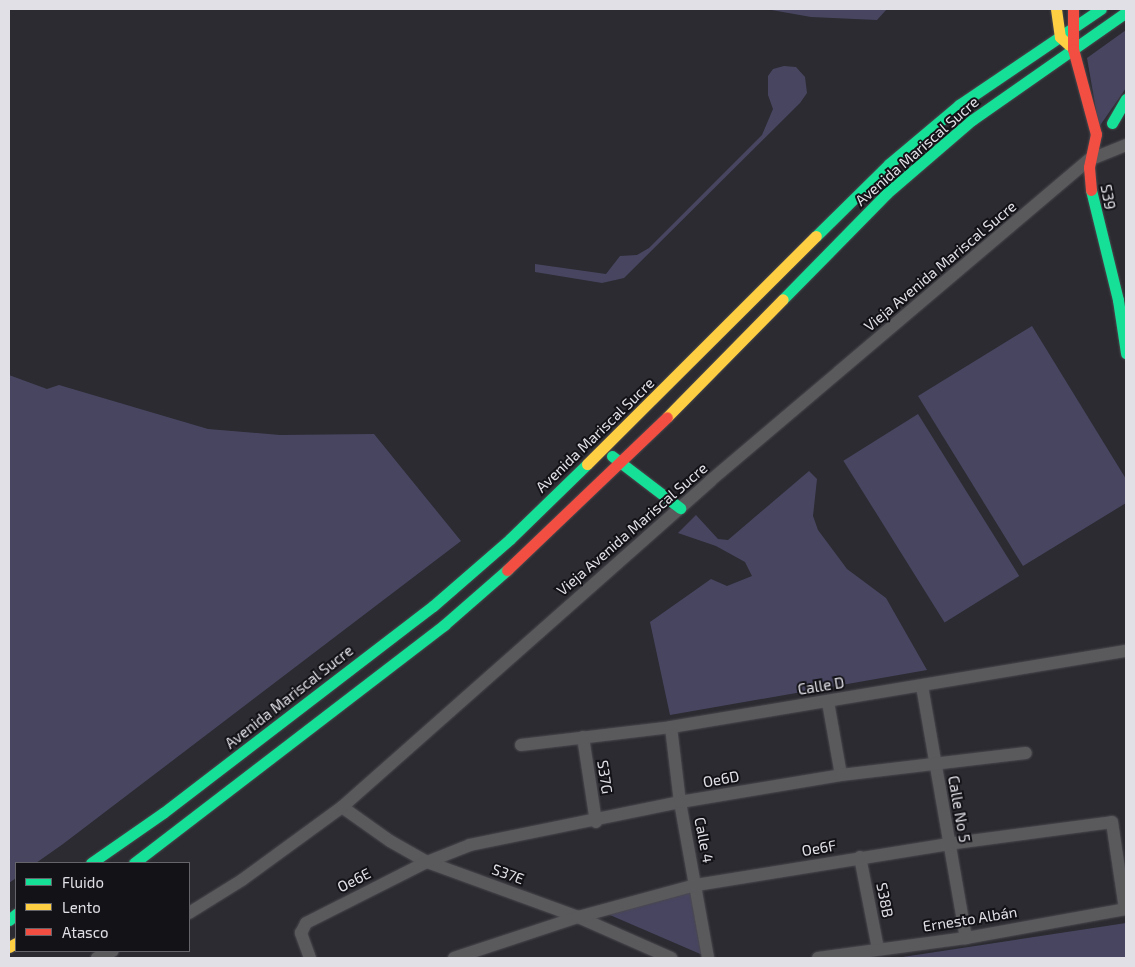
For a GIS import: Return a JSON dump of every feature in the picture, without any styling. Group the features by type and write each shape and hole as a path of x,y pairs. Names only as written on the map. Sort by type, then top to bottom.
{"main road":[{"path":"1056,9 1060,37 1073,49"},
{"path":"1073,9 1076,26 1073,49 1096,134"},
{"name":"Avenida Mariscal Sucre","path":"92,862 163,813 433,606 510,539 603,449 888,164 959,105 1101,9"},
{"name":"Avenida Mariscal Sucre","path":"135,862 444,625 527,553 622,463 886,193 972,120 1126,12"},
{"path":"1112,123 1126,99"},
{"name":"S39","path":"1096,134 1089,160 1092,202 1122,299 1126,353"},
{"path":"720,332 735,348"},
{"path":"603,449 680,508"}],"street":[{"path":"1096,134 1126,116"},
{"name":"Vieja Avenida Mariscal Sucre","path":"190,912 242,880 342,807 680,508 1089,160 1126,145"},
{"name":"Calle D","path":"520,745 671,727 1126,651"},
{"name":"Calle No 5","path":"922,686 948,844 966,938"},
{"path":"828,702 840,776"},
{"name":"Calle 4","path":"671,727 680,802 708,958"},
{"name":"S37G","path":"583,737 596,822"},
{"name":"Oe6D","path":"427,862 470,845 596,822 680,802 840,776 1026,753"},
{"name":"S37E","path":"342,807 390,841 427,862 578,917 671,958"},
{"name":"Oe6F","path":"454,958 578,917 696,885 860,857 1112,822 1125,909"},
{"name":"S38B","path":"860,857 878,949"},
{"name":"Oe6E","path":"310,958 301,934 306,923 427,862"},
{"name":"Ernesto Albán","path":"818,958 966,938 1125,909"},
{"path":"96,958 111,952"}],"shaded area":[{"path":"766,9 887,9 877,20 811,17"},
{"path":"1126,30 1126,88 1099,127 1087,58"},
{"path":"784,66 796,67 805,77 807,93 800,103 624,278 602,283 535,272 535,264 606,274 620,256 637,255 649,248 762,135 773,109 768,95 768,76 773,69"},
{"path":"1032,326 1126,479 1126,503 1023,566 918,396"},
{"path":"9,375 47,389 59,385 208,429 280,435 374,434 461,541 63,844 37,862 15,862 15,879 9,883"},
{"path":"918,414 1019,576 945,623 843,461"},
{"path":"809,471 817,479 813,516 818,530 847,569 886,598 927,670 670,715 650,622 711,579 727,586 752,576 745,562 716,546 678,533 696,515 718,539 728,540"},
{"path":"692,892 705,956 603,912"},
{"path":"1126,923 1126,958 896,958"}],"traffic: fast":[{"path":"816,236 889,164 959,105 1101,9"},
{"path":"783,299 887,193 972,120 1126,12"},
{"path":"1112,123 1126,99"},
{"path":"1091,190 1118,300 1126,353"},
{"path":"612,456 680,508"},
{"path":"92,862 163,813 433,606 510,539 587,464"},
{"path":"135,862 444,625 507,570"},
{"path":"9,920 15,915"}],"traffic: slow":[{"path":"1056,9 1060,37 1069,45"},
{"path":"587,464 816,236"},
{"path":"667,417 783,299"},
{"path":"9,947 15,944"}],"traffic: jam":[{"path":"1073,9 1073,49 1096,134 1089,167 1091,190"},
{"path":"507,570 667,417"}]}
